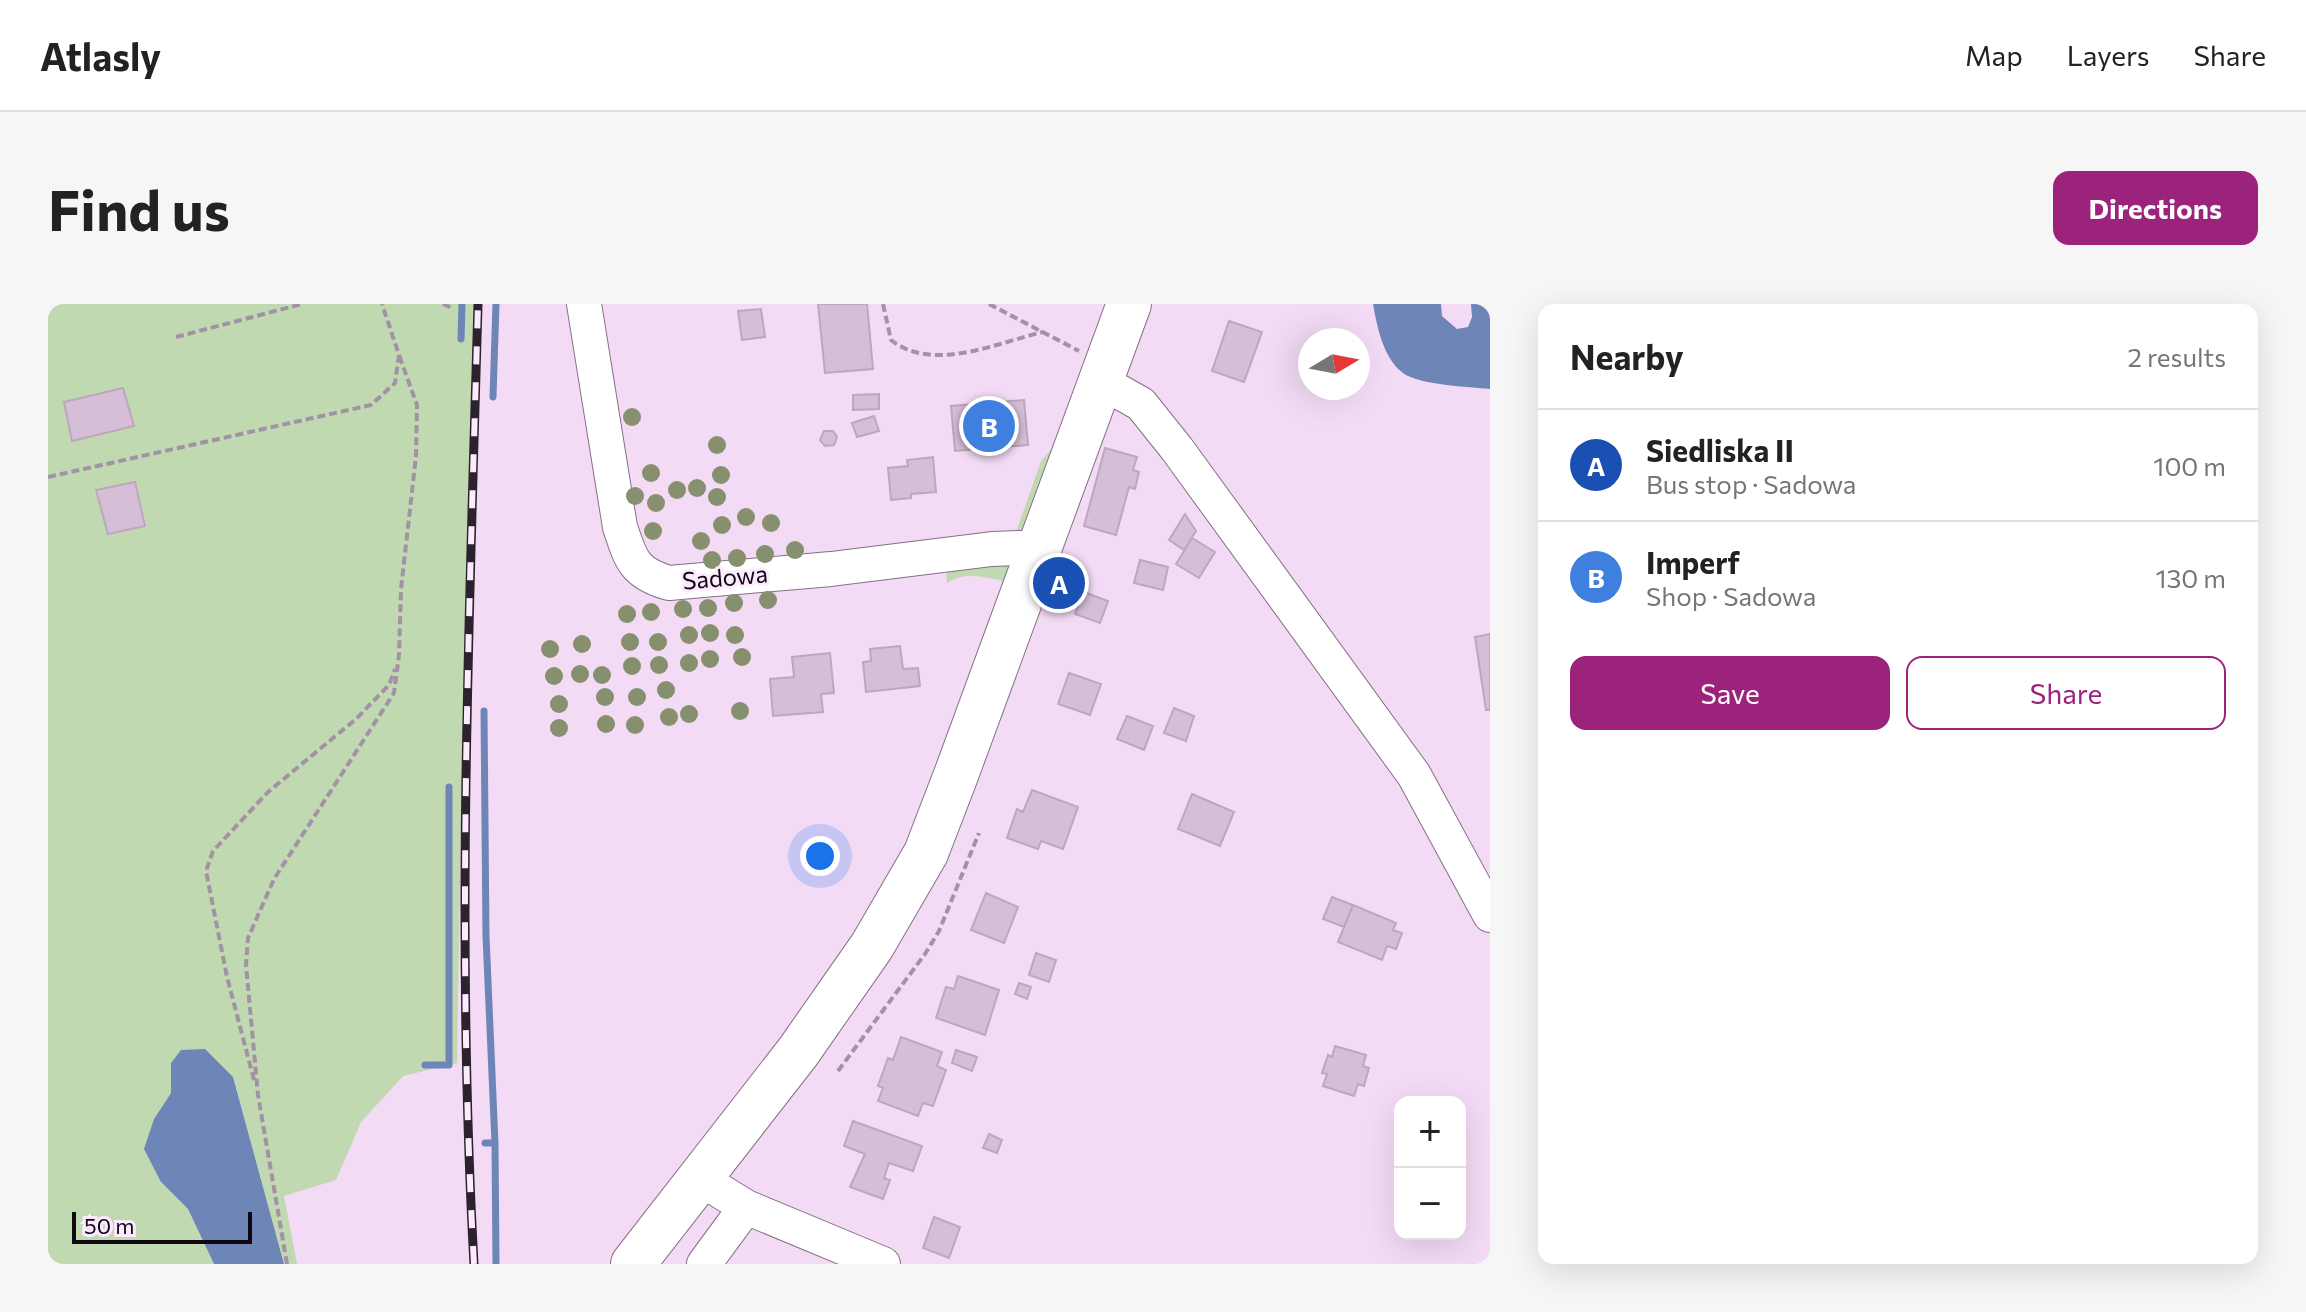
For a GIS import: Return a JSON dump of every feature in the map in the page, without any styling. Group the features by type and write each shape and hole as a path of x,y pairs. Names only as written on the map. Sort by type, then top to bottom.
{"main road":[{"path":"633,1264 832,1005 872,946 926,853 1129,304"}],"street":[{"name":"Sadowa","path":"584,304 620,527 631,561 649,577 669,583 831,569 992,549 1020,548 1034,560"},
{"path":"1100,381 1141,404 1177,449 1414,775 1490,915"},
{"path":"699,1178 809,1249 883,1264"},
{"path":"704,1264 746,1207"}],"path":[{"path":"176,337 302,304"},
{"path":"287,1264 258,1095 246,965 248,938 274,879 394,693 399,655 401,589 416,456 417,405 382,304"},
{"path":"443,304 452,308"},
{"path":"883,304 891,340 904,350 921,354 949,355 1043,332 991,304"},
{"path":"48,477 371,405 395,383 399,355"},
{"path":"258,1095 227,977 206,871 213,851 268,792 356,719 389,685 399,655"},
{"path":"838,1071 939,931 979,833"}],"green space":[{"path":"48,304 476,304 457,1063 403,1076 361,1122 336,1180 284,1196 297,1264 284,1264 233,1077 171,1063 171,1093 154,1119 161,1182 188,1209 214,1264 48,1264"},
{"path":"1056,444 1020,543 1016,532 1041,461"},
{"path":"997,563 1010,565 1004,581 967,576 947,583 946,568"}],"water":[{"path":"1373,304 1441,304 1442,316 1457,329 1468,327 1472,317 1471,304 1490,304 1490,389 1432,383 1403,373 1386,350"},
{"path":"205,1049 233,1077 284,1264 214,1264 188,1209 161,1182 144,1149 154,1119 171,1093 171,1063 181,1050"}],"building":[{"path":"818,304 867,304 873,369 825,373"},
{"path":"761,309 765,337 742,340 738,311"},
{"path":"1229,321 1262,332 1244,382 1212,371"},
{"path":"123,388 134,426 72,441 64,402"},
{"path":"879,394 879,409 853,410 853,395"},
{"path":"1024,400 1028,445 955,451 951,406"},
{"path":"874,416 879,431 857,437 852,423"},
{"path":"824,431 833,431 837,437 834,445 825,446 820,440"},
{"path":"1105,448 1137,457 1133,470 1139,472 1135,489 1129,487 1116,535 1084,526"},
{"path":"933,457 936,492 911,494 911,498 891,500 888,468 908,466 907,460"},
{"path":"135,482 145,526 108,534 96,490"},
{"path":"1185,514 1196,531 1184,550 1169,540"},
{"path":"1192,538 1215,552 1199,578 1176,564"},
{"path":"1140,560 1168,567 1163,590 1134,583"},
{"path":"1084,592 1108,601 1100,623 1075,614"},
{"path":"1490,634 1490,710 1486,710 1475,637"},
{"path":"900,646 903,669 918,668 920,686 866,692 863,662 871,661 870,649"},
{"path":"830,653 834,693 821,694 823,712 773,716 770,679 794,677 792,657"},
{"path":"1069,673 1101,684 1090,715 1058,704"},
{"path":"1174,708 1194,716 1186,741 1164,733"},
{"path":"1127,716 1153,726 1144,750 1117,739"},
{"path":"1032,790 1078,807 1063,849 1041,841 1038,849 1007,838 1017,809 1023,812"},
{"path":"1192,794 1234,812 1220,846 1178,829"},
{"path":"986,893 1018,907 1004,943 971,930"},
{"path":"1332,897 1353,905 1344,927 1323,919"},
{"path":"1353,905 1396,923 1393,930 1402,933 1396,949 1387,946 1382,960 1338,942"},
{"path":"1036,953 1056,960 1049,982 1029,975"},
{"path":"958,976 999,990 985,1035 936,1018 946,987 954,989"},
{"path":"1019,983 1031,987 1027,999 1015,994"},
{"path":"901,1037 942,1052 937,1066 946,1070 933,1106 923,1103 918,1116 878,1101 883,1088 878,1086 888,1058 893,1060"},
{"path":"1335,1046 1366,1055 1363,1066 1369,1068 1364,1086 1358,1084 1354,1096 1323,1086 1327,1074 1322,1073 1328,1055 1332,1057"},
{"path":"956,1050 977,1057 972,1071 952,1063"},
{"path":"853,1121 922,1146 913,1171 889,1163 884,1178 890,1180 883,1199 850,1187 865,1154 844,1146"},
{"path":"989,1134 1002,1140 997,1153 983,1148"},
{"path":"934,1217 960,1227 949,1258 923,1248"}],"waterway":[{"path":"461,339 462,304"},
{"path":"493,397 496,304"},
{"path":"484,711 486,936 495,1143"},
{"path":"425,1065 449,1065 449,787"},
{"path":"485,1143 495,1143 496,1264"}],"railway":[{"path":"474,1264 465,904 478,304"}],"place":[{"name":"Imperf","path":"989,426"},
{"name":"Siedliska II","path":"1059,583"}]}
